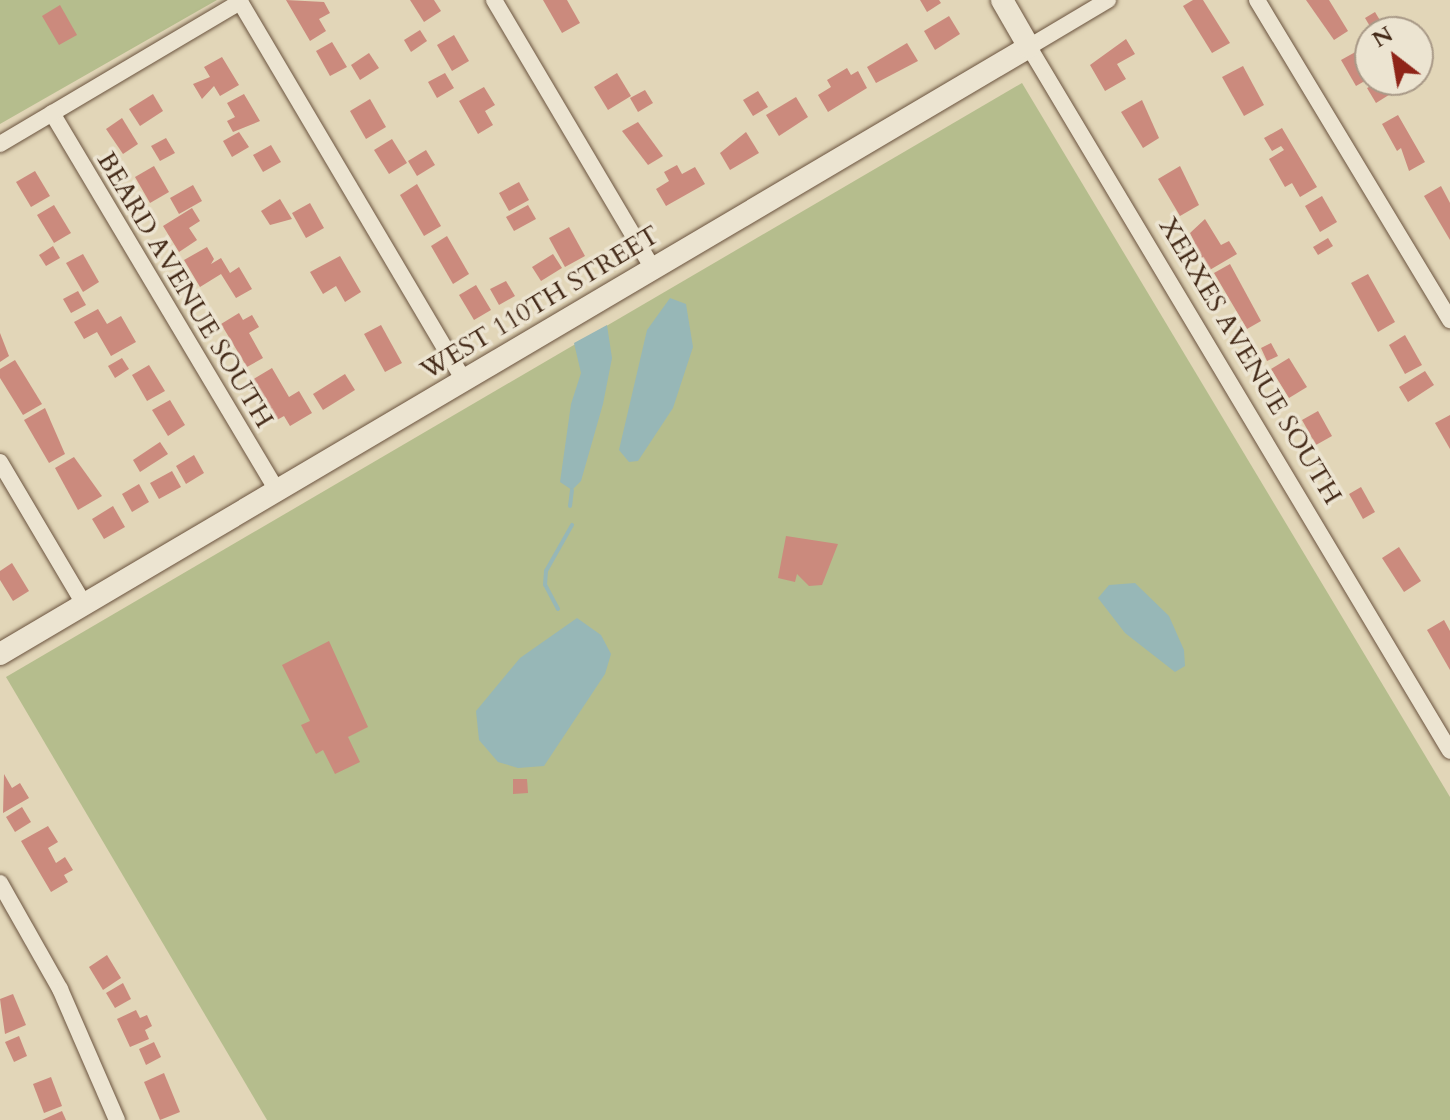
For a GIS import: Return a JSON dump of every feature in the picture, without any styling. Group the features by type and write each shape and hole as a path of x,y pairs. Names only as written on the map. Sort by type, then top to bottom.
{"street":[{"path":"494,0 653,269"},
{"name":"XERXES AVENUE SOUTH","path":"1002,0 1450,751"},
{"name":"WEST 110TH STREET","path":"0,654 1108,0"},
{"path":"1257,0 1450,320"},
{"path":"0,144 240,1 464,380"},
{"name":"BEARD AVENUE SOUTH","path":"52,113 277,491"},
{"path":"0,462 84,604"},
{"path":"0,883 60,989 117,1120"}],"green space":[{"path":"0,0 217,0 0,124"},
{"path":"1022,83 1450,797 1450,1120 267,1120 6,677"}],"water":[{"path":"670,298 686,304 693,347 673,408 638,461 629,462 619,450 647,330"},
{"path":"607,325 612,358 603,404 581,481 572,490 560,482 571,404 581,373 574,343"},
{"path":"1135,583 1169,616 1184,650 1185,666 1175,672 1125,633 1098,598 1109,585"},
{"path":"577,618 601,635 611,654 605,674 544,766 518,768 498,762 479,740 476,711 520,658"}],"building":[{"path":"286,0 324,2 330,13 319,19 326,31 310,41"},
{"path":"410,0 434,0 441,11 424,22"},
{"path":"543,0 567,0 580,23 562,33"},
{"path":"920,0 939,0 941,3 927,12"},
{"path":"1193,0 1203,0 1230,43 1212,53 1183,6"},
{"path":"1306,0 1329,0 1348,31 1334,40"},
{"path":"60,5 77,35 59,45 42,16"},
{"path":"949,16 960,34 935,50 924,31"},
{"path":"420,30 427,41 411,52 404,40"},
{"path":"454,35 469,61 452,71 437,45"},
{"path":"1126,39 1135,54 1117,64 1126,79 1105,91 1090,65"},
{"path":"332,42 347,67 330,76 316,51"},
{"path":"907,43 918,61 876,83 867,67"},
{"path":"369,53 379,68 360,80 351,65"},
{"path":"1354,53 1354,83 1341,60"},
{"path":"222,57 239,85 220,96 214,86 202,99 193,84 210,77 204,67"},
{"path":"1243,66 1264,105 1244,116 1222,77"},
{"path":"847,68 851,75 858,71 867,88 828,112 818,95 831,87 827,80"},
{"path":"445,73 454,88 437,98 428,82"},
{"path":"617,73 631,96 608,110 594,87"},
{"path":"484,87 495,105 485,111 493,125 478,134 459,101"},
{"path":"645,90 653,103 638,112 630,98"},
{"path":"758,91 768,107 753,116 743,100"},
{"path":"153,94 163,111 140,126 129,109"},
{"path":"244,94 260,121 233,132 227,121 235,117 227,103"},
{"path":"1372,96 1387,96 1376,103"},
{"path":"796,97 808,117 779,136 766,115"},
{"path":"370,99 386,127 366,139 350,111"},
{"path":"1142,100 1159,138 1143,148 1121,112"},
{"path":"1398,115 1425,162 1409,171 1401,148 1397,151 1382,124"},
{"path":"122,118 138,144 123,154 106,129"},
{"path":"638,122 663,156 648,165 622,131"},
{"path":"1282,128 1317,187 1300,197 1292,183 1285,187 1269,159 1284,150 1281,146 1272,151 1264,138"},
{"path":"239,132 249,147 232,157 223,141"},
{"path":"746,132 759,153 730,170 720,153"},
{"path":"166,138 175,153 160,161 151,146"},
{"path":"392,139 407,163 389,174 374,150"},
{"path":"271,145 281,162 263,172 253,155"},
{"path":"426,150 435,165 417,176 408,161"},
{"path":"677,165 682,174 695,167 705,184 666,206 656,189 669,181 664,172"},
{"path":"154,166 169,192 150,203 135,177"},
{"path":"1180,166 1199,205 1180,216 1158,179"},
{"path":"35,171 50,196 31,207 16,182"},
{"path":"519,182 529,200 509,211 499,193"},
{"path":"417,184 441,226 424,236 400,195"},
{"path":"193,185 202,201 179,214 170,198"},
{"path":"1441,186 1450,203 1450,240 1424,196"},
{"path":"1322,196 1337,222 1320,232 1305,206"},
{"path":"280,199 292,219 270,225 261,211"},
{"path":"310,203 324,228 306,238 292,213"},
{"path":"54,205 71,233 54,243 37,215"},
{"path":"528,205 536,219 514,231 506,217"},
{"path":"192,208 200,221 189,228 197,240 179,252 163,226"},
{"path":"1205,219 1221,245 1229,241 1237,254 1208,271 1190,233"},
{"path":"569,227 585,256 565,267 549,238"},
{"path":"447,236 469,274 453,284 431,246"},
{"path":"1328,238 1333,246 1318,255 1313,247"},
{"path":"53,246 60,258 46,266 39,255"},
{"path":"207,247 214,259 211,264 221,258 230,273 239,267 252,289 236,298 221,274 200,287 184,260"},
{"path":"83,254 99,282 83,292 66,263"},
{"path":"553,254 562,268 541,281 532,267"},
{"path":"340,256 361,292 345,302 336,286 323,294 310,272"},
{"path":"1230,264 1261,321 1247,329 1214,273"},
{"path":"1368,274 1395,322 1378,332 1351,283"},
{"path":"506,281 515,296 499,305 490,289"},
{"path":"476,285 491,310 474,320 459,295"},
{"path":"78,291 86,305 71,313 63,299"},
{"path":"98,309 107,324 121,316 136,342 111,356 97,332 84,339 74,322"},
{"path":"239,313 243,320 252,315 259,327 249,333 263,358 247,367 221,324"},
{"path":"381,325 402,363 385,372 364,334"},
{"path":"0,333 9,356 0,362"},
{"path":"1405,335 1422,365 1405,374 1389,345"},
{"path":"1271,343 1278,356 1267,361 1261,348"},
{"path":"122,358 129,369 115,378 108,366"},
{"path":"1289,358 1307,387 1289,398 1271,369"},
{"path":"15,360 42,404 23,415 0,378 0,369"},
{"path":"149,365 165,391 147,401 132,375"},
{"path":"272,368 289,397 299,391 312,413 290,426 284,416 277,420 252,380"},
{"path":"1425,371 1434,385 1408,402 1399,387"},
{"path":"345,374 355,390 323,410 313,394"},
{"path":"170,400 185,425 168,436 152,410"},
{"path":"45,408 65,454 49,463 24,420"},
{"path":"1318,411 1332,436 1316,445 1302,420"},
{"path":"1450,415 1450,449 1435,423"},
{"path":"160,442 168,454 140,472 133,460"},
{"path":"194,455 204,473 186,484 176,466"},
{"path":"74,457 102,496 78,510 55,468"},
{"path":"172,471 181,487 159,499 150,483"},
{"path":"139,484 149,502 132,512 122,494"},
{"path":"1361,487 1375,512 1363,519 1349,494"},
{"path":"113,506 125,527 104,539 92,519"},
{"path":"786,536 838,544 822,585 809,586 797,574 795,582 778,578"},
{"path":"1399,547 1421,581 1404,592 1382,558"},
{"path":"12,563 29,591 13,601 0,580 0,571"},
{"path":"1444,620 1450,631 1450,670 1427,630"},
{"path":"329,641 368,727 348,737 360,762 335,774 323,750 316,754 301,725 310,721 282,665"},
{"path":"4,774 12,788 20,783 29,798 3,813"},
{"path":"513,779 527,779 528,793 513,794"},
{"path":"22,807 31,822 15,832 6,817"},
{"path":"48,826 58,842 48,848 56,863 65,857 73,870 64,875 68,882 51,892 21,841"},
{"path":"107,955 121,978 103,990 89,967"},
{"path":"123,983 131,999 115,1008 106,993"},
{"path":"13,994 26,1025 5,1034 0,999"},
{"path":"136,1010 140,1018 147,1015 152,1026 145,1030 149,1039 130,1047 117,1019"},
{"path":"19,1036 27,1056 14,1062 5,1042"},
{"path":"154,1042 161,1057 146,1065 139,1049"},
{"path":"164,1073 180,1112 160,1120 144,1082"},
{"path":"51,1077 62,1106 44,1113 33,1084"},
{"path":"62,1111 66,1120 42,1120"}],"waterway":[{"path":"570,506 572,490"},
{"path":"558,609 545,585 546,571 572,525"}]}
